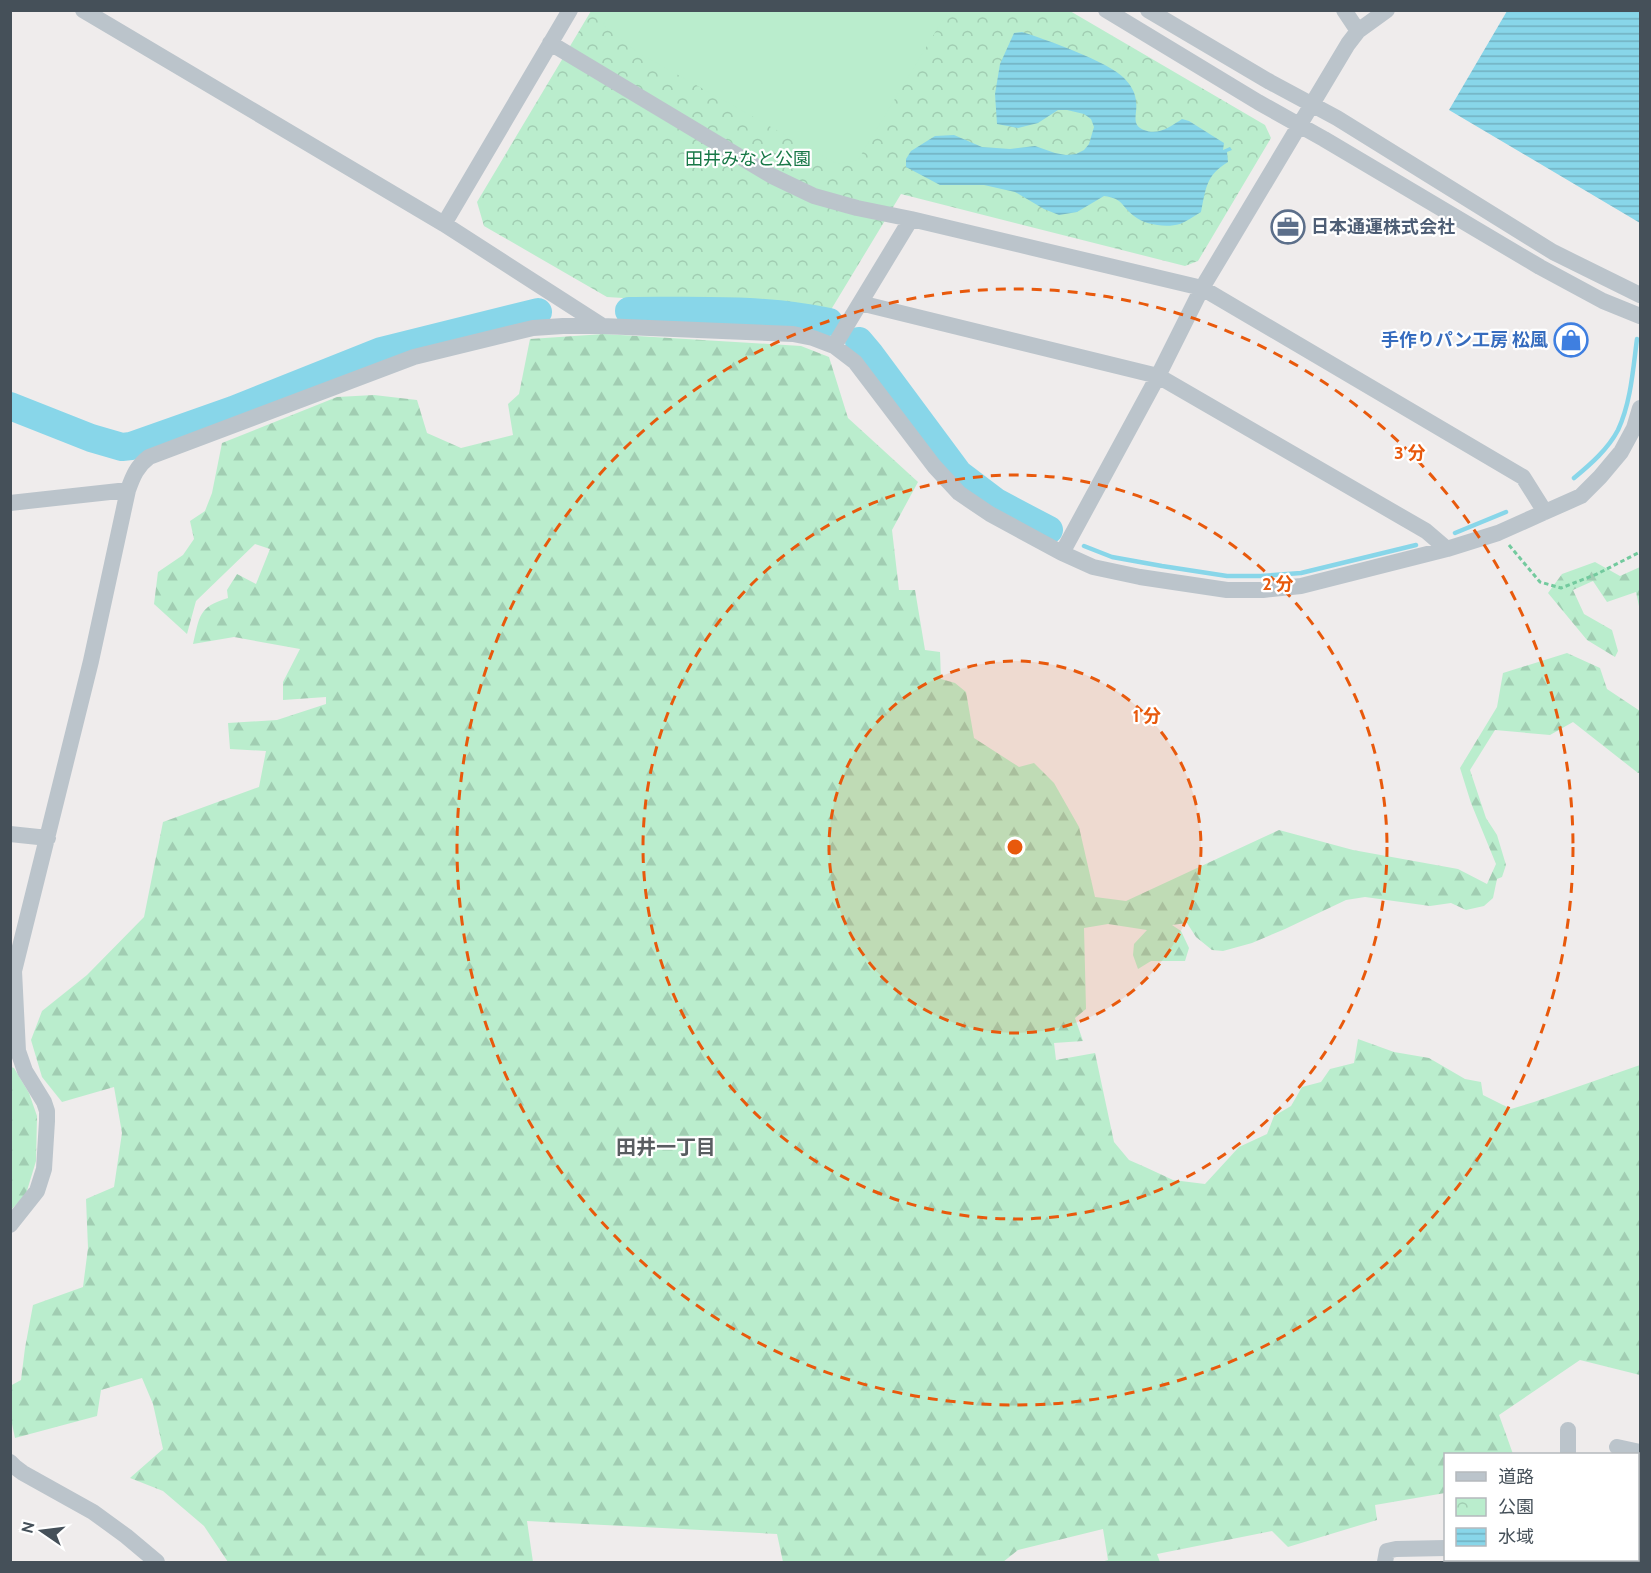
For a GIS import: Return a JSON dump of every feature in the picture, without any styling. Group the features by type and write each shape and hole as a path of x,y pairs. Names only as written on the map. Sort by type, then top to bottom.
{"street":[{"path":"83,10 444,224 602,326"},
{"path":"444,224 570,10"},
{"path":"1106,10 1540,267 1604,301 1641,316"},
{"path":"1148,10 1270,82 1337,118 1552,252 1641,295"},
{"path":"1344,10 1358,31"},
{"path":"1062,553 1158,376 1202,288 1312,104 1358,31 1387,10"},
{"path":"550,43 772,176 814,196 1202,288 1523,477 1545,513"},
{"path":"834,346 911,219"},
{"path":"860,303 1158,376 1426,531 1446,549"},
{"path":"10,1225 37,1191 44,1169 47,1111 21,1062 18,1051 14,971 91,661 128,490 134,471 149,457 414,357 533,328 602,326 793,334 834,346 855,362 934,466 960,493 990,514 1093,567 1140,577 1227,590 1263,590 1301,586 1446,549 1498,532 1581,496 1621,452 1634,428 1641,408"},
{"path":"10,503 128,490"},
{"path":"10,834 48,838"},
{"path":"1568,1430 1568,1453"},
{"path":"1617,1447 1641,1452"},
{"path":"10,1462 23,1473 93,1512 157,1563"},
{"path":"1385,1563 1387,1551 1444,1548"}],"path":[{"path":"1498,532 1540,582 1561,588 1597,574 1641,552"}],"green space":[{"name":"田井みなと公園","path":"591,11 1070,11 1265,125 1271,138 1198,261 1185,266 901,194 829,313 794,309 625,304 623,298 607,297 484,226 477,202"},
{"path":"611,11 948,11 858,160 837,164 637,52 603,25"},
{"path":"604,334 801,346 829,357 848,418 918,482 892,530 899,590 915,590 925,650 940,652 941,679 955,683 966,692 974,738 1019,767 1034,763 1054,783 1079,827 1095,897 1126,901 1279,830 1353,850 1458,869 1487,884 1496,864 1471,803 1460,768 1497,707 1503,673 1567,653 1600,668 1607,689 1640,711 1640,773 1573,722 1550,735 1495,730 1470,770 1486,818 1497,835 1506,865 1502,877 1497,879 1493,898 1484,906 1466,910 1451,903 1430,906 1365,897 1346,900 1252,943 1223,951 1212,950 1196,937 1187,923 1172,925 1181,931 1189,948 1185,961 1151,961 1138,969 1133,955 1134,944 1147,930 1108,924 1084,928 1086,1009 1075,1018 1083,1041 1054,1043 1056,1060 1095,1053 1114,1142 1129,1160 1173,1180 1205,1184 1239,1147 1267,1134 1274,1116 1291,1106 1302,1087 1321,1082 1330,1069 1354,1063 1358,1039 1394,1052 1429,1058 1465,1079 1481,1082 1483,1095 1511,1109 1640,1065 1640,1375 1580,1360 1499,1415 1513,1453 1444,1453 1444,1493 1375,1505 1377,1520 1288,1547 1272,1531 1157,1554 1160,1562 1101,1562 1108,1560 1103,1529 1018,1550 1003,1562 783,1562 777,1534 527,1521 533,1562 228,1562 204,1526 163,1491 130,1478 163,1449 153,1404 142,1378 101,1390 97,1416 15,1438 11,1419 10,1386 21,1380 33,1305 83,1287 88,1248 86,1199 114,1187 122,1133 114,1087 62,1102 42,1077 31,1040 42,1011 87,975 144,917 163,822 259,787 266,751 230,749 228,723 277,720 326,704 326,697 283,700 283,682 300,649 234,637 193,644 199,620 206,609 228,598 227,590 237,574 256,584 270,549 255,544 196,601 187,634 154,604 158,572 183,555 194,539 190,521 205,511 212,493 222,443 337,397 374,395 417,400 427,433 461,448 513,435 508,404 519,394 530,339"},
{"path":"1595,562 1620,576 1640,567 1640,611 1636,592 1607,602 1593,581 1573,590 1584,614 1612,630 1618,651 1615,657 1587,640 1548,593 1562,574"},
{"path":"11,1067 14,1068 29,1093 37,1116 36,1161 26,1194 11,1210"}],"water":[{"path":"1507,11 1640,11 1640,223 1449,110"},
{"path":"1022,32 1091,58 1124,78 1135,95 1136,122 1140,128 1149,132 1160,131 1182,119 1224,143 1223,150 1230,147 1232,150 1227,152 1228,162 1215,172 1208,183 1201,212 1180,224 1156,225 1144,222 1119,201 1104,196 1077,212 1059,215 1015,192 984,185 940,185 906,167 906,159 911,151 935,136 954,135 982,147 1010,149 1035,146 1066,155 1084,150 1089,144 1094,127 1091,119 1084,114 1058,110 1038,123 1018,128 997,124 995,94 1000,64 1014,33"}],"waterway":[{"path":"629,311 754,312 829,322"},
{"path":"10,406 91,438 122,447 131,446 233,410 381,351 538,312"},
{"path":"1574,478 1593,462 1618,430 1629,397 1637,339"},
{"path":"859,341 959,474 996,502 1049,530"},
{"path":"1455,533 1506,512"},
{"path":"1084,546 1112,557 1162,566 1227,576 1261,576 1301,573 1416,545"}],"place":[{"name":"日本通運株式会社","path":"1288,227"},
{"name":"手作りパン工房 松風","path":"1571,340"}],"district":[{"name":"田井一丁目","path":"666,1147"}]}
